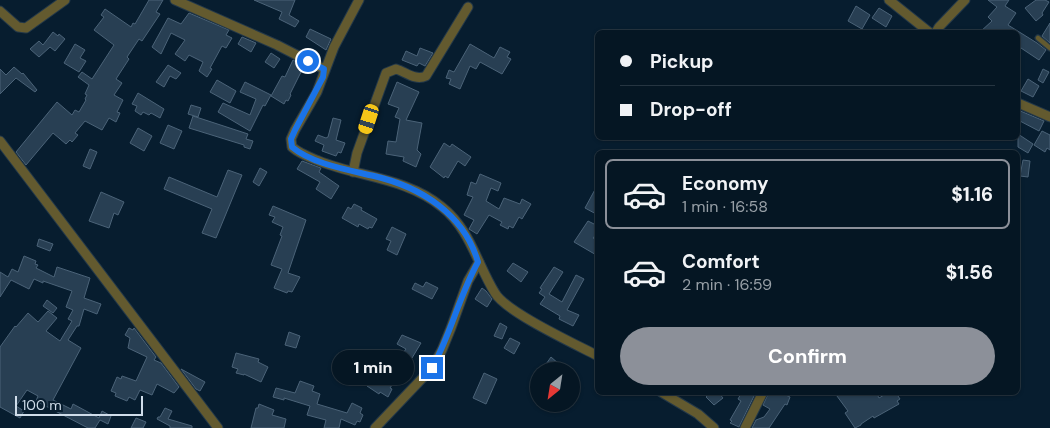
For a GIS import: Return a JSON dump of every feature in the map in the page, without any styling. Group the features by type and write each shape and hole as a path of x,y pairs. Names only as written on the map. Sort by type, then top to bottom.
{"street":[{"path":"0,11 18,27 26,28 65,0"},
{"path":"175,0 270,42 324,69"},
{"path":"359,0 334,47 324,69 323,77 295,130 291,144 292,147 299,153 339,169 394,182 441,206 456,220 464,232 494,293 503,303 595,354"},
{"path":"889,0 926,30"},
{"path":"937,30 965,0"},
{"path":"353,172 386,73 396,69 414,77 421,78 426,76 468,7"},
{"path":"1020,104 1050,117"},
{"path":"0,141 218,428"},
{"path":"375,428 432,368 452,328 468,281 478,262"},
{"path":"667,395 698,414 714,428"},
{"path":"745,428 762,395"}],"lane":[{"path":"1038,38 1050,48"}],"building":[{"path":"149,0 163,0 156,12 160,14 142,41 139,39 116,79 122,83 114,95 123,100 117,112 120,113 116,122 109,118 102,130 85,121 75,133 78,135 72,142 70,140 66,144 53,133 26,165 16,152 57,102 72,115 75,110 79,112 86,100 87,95 85,94 89,85 78,77 82,72 92,79 114,45 94,30 104,17 101,15 105,9 131,27 133,23 135,24"},
{"path":"254,0 295,0 289,15 299,21 295,27 279,19 282,12"},
{"path":"988,0 1009,0 1005,6 1016,13 1008,25 1016,30 982,30 992,21 988,17 997,7"},
{"path":"1036,0 1049,2 1042,13 1043,15 1036,21 1025,8"},
{"path":"856,6 870,15 862,29 848,21"},
{"path":"879,8 892,16 886,27 872,18"},
{"path":"189,13 229,30 226,35 232,38 226,48 222,46 207,77 199,71 203,62 189,55 185,61 175,54 185,40 171,33 161,54 152,47 168,18 181,24"},
{"path":"1050,23 1050,43 1042,36"},
{"path":"310,29 331,39 326,50 306,37"},
{"path":"53,32 65,39 55,51 50,47 39,57 30,49 39,41 43,45"},
{"path":"1020,32 1046,50 1039,60 1020,47"},
{"path":"242,37 256,43 251,52 238,44"},
{"path":"75,44 85,50 80,58 86,61 79,72 64,63"},
{"path":"470,44 494,58 500,47 510,52 507,57 511,59 502,74 480,62 476,69 470,66 460,89 449,84 451,79 446,78 449,70 454,72"},
{"path":"420,48 433,53 425,66 419,63 417,66 402,60 406,51 417,56"},
{"path":"271,53 280,59 274,68 265,62"},
{"path":"293,60 304,66 288,101 286,100 284,104 271,96 282,76 285,77"},
{"path":"168,65 181,73 176,79 170,76 164,87 156,82"},
{"path":"14,67 23,73 37,90 35,92 16,78 0,94 0,69 6,75"},
{"path":"1043,69 1049,72 1043,83 1038,80"},
{"path":"1028,79 1039,86 1033,97 1021,91"},
{"path":"217,80 236,91 230,103 210,92"},
{"path":"245,82 271,95 265,106 263,105 250,131 218,112 223,103 250,115 256,99 240,92"},
{"path":"397,82 419,92 406,120 422,123 417,150 421,154 416,167 403,161 404,157 386,154 388,141 396,142 400,119 395,117 399,108 388,104"},
{"path":"138,93 164,109 160,118 151,113 149,115 143,112 141,115 135,111 137,106 132,104"},
{"path":"191,105 201,108 198,117 188,114"},
{"path":"1020,111 1044,121 1039,131 1020,121"},
{"path":"193,116 248,134 246,139 253,141 250,149 244,147 244,145 189,128"},
{"path":"333,118 341,120 336,140 345,143 341,153 338,152 336,156 322,151 324,145 315,141 318,135 328,137"},
{"path":"168,125 182,131 174,149 160,143"},
{"path":"138,128 152,136 144,151 130,143"},
{"path":"1042,131 1050,135 1050,150 1047,148 1045,152 1034,145"},
{"path":"1020,135 1033,144 1028,153 1018,147"},
{"path":"444,143 450,147 452,144 471,157 465,166 458,161 448,178 445,176 444,178 430,167"},
{"path":"90,149 97,152 90,169 83,166"},
{"path":"1023,160 1030,161 1028,177 1020,176"},
{"path":"302,161 321,168 319,172 339,186 331,199 316,189 320,182 297,169"},
{"path":"260,168 267,172 259,186 253,182"},
{"path":"228,170 242,175 216,238 202,233 212,209 164,189 169,177 217,197"},
{"path":"480,174 501,183 498,191 491,188 486,201 499,209 504,198 520,204 522,199 531,204 522,219 519,217 513,228 509,226 508,229 500,225 502,222 489,215 477,234 469,229 474,220 464,215 473,197 467,195 471,182 476,184"},
{"path":"595,190 595,213 585,208"},
{"path":"101,192 124,202 118,215 114,213 109,228 89,221"},
{"path":"354,204 377,219 372,228 369,227 368,229 359,224 358,227 342,218 348,207 351,209"},
{"path":"273,206 306,220 288,273 300,277 292,292 288,291 287,293 274,288 282,269 271,265 282,236 280,235 283,227 272,222 275,217 269,215"},
{"path":"588,221 595,224 595,236 593,238 595,239 595,254 574,242"},
{"path":"392,227 406,234 397,255 387,250 391,241 386,239"},
{"path":"39,239 53,244 50,251 37,246"},
{"path":"24,256 36,261 35,264 38,265 36,268 54,277 57,267 90,278 84,298 101,304 97,314 84,309 79,326 77,326 68,340 81,348 53,400 71,409 73,404 99,418 102,411 111,416 108,424 100,420 95,428 88,428 36,401 38,396 27,390 16,406 24,411 20,418 0,407 0,347 15,326 28,313 38,322 48,311 57,318 46,331 60,341 72,321 68,319 73,310 66,307 72,291 43,281 43,283 34,279 29,289 11,280 0,297 0,272 8,277 12,269 18,272"},
{"path":"513,263 528,272 521,282 507,271"},
{"path":"554,267 563,272 549,294 562,302 576,275 584,279 567,310 579,315 573,326 559,319 560,316 540,304 545,297 539,293 542,289 540,288"},
{"path":"426,282 438,288 432,299 412,289 415,283 423,287"},
{"path":"482,288 492,299 487,307 475,299"},
{"path":"47,300 57,308 53,313 43,306"},
{"path":"500,323 507,327 502,339 494,336"},
{"path":"129,328 133,330 134,328 156,357 154,360 161,363 179,387 174,393 157,384 152,395 140,390 135,400 129,397 127,401 115,396 116,393 111,391 117,377 121,379 122,376 136,381 147,357 128,348 130,338 125,335"},
{"path":"289,332 300,336 296,348 285,345"},
{"path":"402,335 421,343 412,358 403,353 406,349 397,344"},
{"path":"510,338 520,343 514,354 504,348"},
{"path":"236,353 259,359 258,362 268,367 261,382 244,374 236,373 238,369 232,367"},
{"path":"551,357 557,362 548,362"},
{"path":"181,369 205,382 200,391 196,389"},
{"path":"484,373 497,379 486,404 473,398"},
{"path":"372,375 392,385 388,397 380,392 379,394 367,386"},
{"path":"300,381 314,386 312,391 320,394 317,404 347,413 352,403 362,408 360,413 363,415 360,422 357,421 355,425 341,419 339,428 324,428 326,420 307,415 310,406 284,398 284,400 273,397 276,388 295,393"},
{"path":"708,395 720,395 723,398 714,405 706,397"},
{"path":"740,395 755,395 739,427 730,423 741,401 738,399"},
{"path":"768,395 786,395 790,397 787,405 785,404 769,428 752,428 756,420 764,417 770,409 763,405"},
{"path":"836,395 878,395 879,398 884,395 897,395 900,399 897,401 899,404 874,418 873,416 855,428 845,413 848,411"},
{"path":"259,404 274,410 272,415 286,419 284,428 251,428 256,408 258,408"},
{"path":"165,408 172,411 168,419 192,426 192,428 170,428 170,426 157,419"},
{"path":"136,418 146,422 143,428 131,428"}],"route":[{"path":"308,61 324,69 323,77 317,92 291,139 292,147 299,153 339,169 394,182 426,197 441,206 456,220 476,254 478,262 468,281 452,328 432,368"}]}
